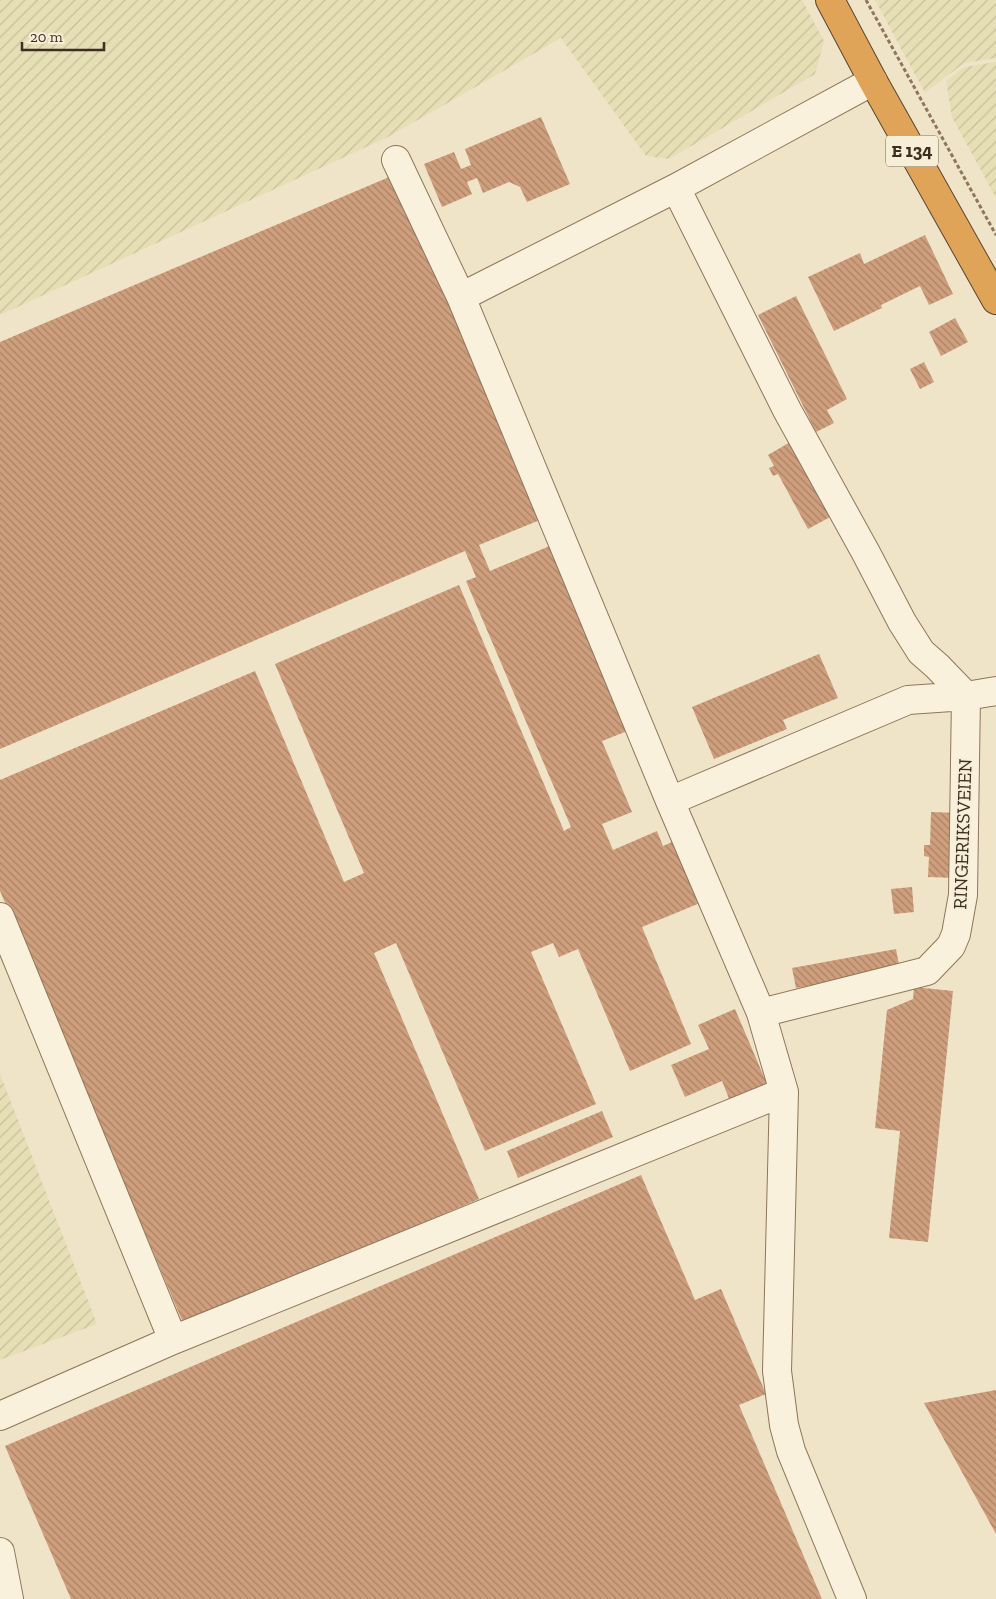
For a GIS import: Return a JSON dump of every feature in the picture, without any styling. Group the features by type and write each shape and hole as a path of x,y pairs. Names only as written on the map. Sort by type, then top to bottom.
{"highway":[{"name":"E 134","path":"830,0 873,81 996,300"}],"lane":[{"path":"460,297 676,188 873,81"},
{"path":"396,160 460,297 670,801 761,1013 784,1092 777,1372 784,1425 791,1451 852,1599"},
{"path":"676,188 787,410 902,622 921,652 966,696"},
{"path":"670,801 908,700 966,696 996,691"},
{"name":"RINGERIKSVEIEN","path":"761,1013 927,971 951,946 956,934 964,895 966,696"},
{"path":"0,917 173,1340"},
{"path":"0,1416 173,1340 784,1092"},
{"path":"0,1552 9,1599"}],"path":[{"path":"866,0 996,235"}],"shaded area":[{"path":"0,0 802,0 824,41 815,74 669,159 646,156 561,38 388,137 0,315"},
{"path":"875,0 996,0 996,58 964,63 925,93"},
{"path":"996,62 996,198 952,117 946,81 964,67"},
{"path":"0,1074 97,1324 0,1360"}],"building":[{"path":"541,117 570,184 527,202 520,187 509,182 483,193 477,178 467,182 472,194 442,207 424,164 454,152 461,169 471,165 465,149"},
{"path":"394,175 540,520 479,545 490,571 552,545 630,730 602,741 632,812 602,824 613,850 657,831 663,846 674,841 700,903 642,927 691,1044 630,1071 578,949 559,957 553,943 531,952 596,1104 485,1151 396,943 374,953 479,1199 184,1325 0,891 0,780 255,671 344,882 364,873 275,664 459,585 564,831 571,827 466,581 476,577 465,551 0,749 0,342"},
{"path":"925,235 953,294 929,305 920,286 881,305 882,308 834,331 808,277 860,253 864,264"},
{"path":"796,296 847,399 827,410 834,423 816,432 758,315"},
{"path":"955,318 968,342 941,356 929,332"},
{"path":"924,362 934,382 920,389 910,369"},
{"path":"792,441 832,516 808,529 778,474 773,476 769,468 774,466 768,455"},
{"path":"819,654 838,698 783,720 787,729 714,759 692,707"},
{"path":"931,812 959,813 956,878 928,877 929,857 924,856 924,845 930,845"},
{"path":"912,887 914,912 894,914 891,889"},
{"path":"896,949 900,970 796,988 792,968"},
{"path":"914,987 953,991 928,1242 889,1238 900,1131 875,1128 887,1010 913,999"},
{"path":"735,1009 767,1084 730,1101 722,1081 685,1097 671,1065 709,1049 698,1025"},
{"path":"602,1111 613,1137 518,1178 507,1151"},
{"path":"641,1175 695,1300 721,1289 766,1394 739,1405 822,1599 71,1599 5,1446"},
{"path":"996,1390 996,1534 924,1403"}]}
